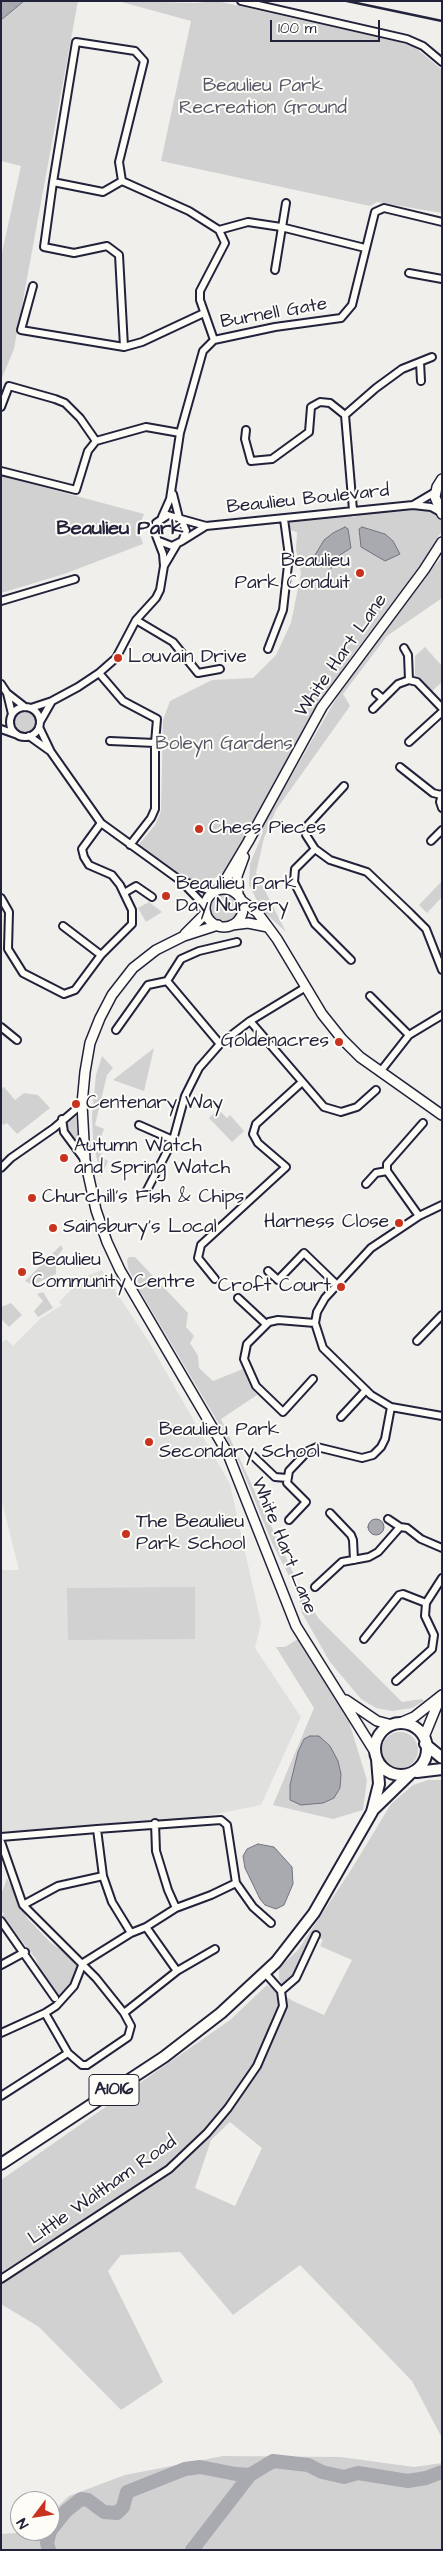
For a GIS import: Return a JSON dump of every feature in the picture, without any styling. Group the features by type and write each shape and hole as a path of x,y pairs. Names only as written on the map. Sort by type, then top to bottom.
{"main road":[{"path":"442,1758 413,1727 396,1724 377,1741 376,1755 386,1770 394,1774 442,1770"},
{"name":"A1016","path":"372,1812 413,1773 426,1755 425,1740"},
{"name":"A1016","path":"1,2164 164,2057 221,2013 265,1973 314,1913 372,1812 379,1784 376,1755"}],"street":[{"path":"241,1 407,39 423,46 442,62"},
{"path":"122,181 119,162 144,61 135,51 76,42 44,247 74,253 107,246 119,254 124,347"},
{"path":"53,182 103,192 122,181"},
{"path":"122,181 188,211 219,230 225,243 200,291 200,300 214,340"},
{"path":"275,270 286,203"},
{"name":"Burnell Gate","path":"162,517 172,486 180,433 203,350 214,340 275,327 341,318 352,305 372,216 375,212 384,208 442,222"},
{"path":"219,230 248,222 281,227 365,248"},
{"path":"409,272 442,279"},
{"path":"33,286 21,330 124,347 142,342 204,313"},
{"path":"345,415 376,388 402,369 432,357"},
{"path":"420,362 420,381"},
{"path":"1,407 9,386 55,398 72,408 96,441"},
{"path":"246,430 245,439 250,461 272,459 309,432 311,407 320,402 330,403 345,415 353,510"},
{"path":"1,471 76,490 88,451 96,441 146,426 180,433"},
{"path":"441,513 435,502 442,473"},
{"name":"Beaulieu Boulevard","path":"413,505 438,485"},
{"name":"Burnell Gate","path":"172,486 173,500 180,518"},
{"name":"Beaulieu Boulevard","path":"180,518 206,526 413,505 431,507 441,513"},
{"path":"51,752 29,736 19,735 1,728 20,708 52,702 100,673 116,658 136,620 160,590 164,566 155,528 162,517 171,515 180,518 186,531 164,566"},
{"path":"268,649 283,610 289,556 284,519"},
{"name":"Beaulieu Boulevard","path":"180,543 206,526"},
{"path":"159,541 168,546 180,543"},
{"name":"White Hart Lane","path":"217,890 248,842 322,707 424,570 442,542"},
{"name":"White Hart Lane","path":"424,570 442,551"},
{"path":"1,600 75,579"},
{"path":"136,620 173,642 198,673 220,669"},
{"path":"404,648 408,655 409,680"},
{"path":"100,673 123,701 157,719 155,809 151,818 130,845"},
{"path":"373,709 398,684 409,680 417,682 442,708"},
{"path":"1,684 7,693 39,717 39,725 51,752 100,824 181,881 205,909 212,922 218,926 248,923 268,927"},
{"path":"7,693 12,729 19,735"},
{"path":"376,693 383,699"},
{"path":"29,736 39,725 52,702"},
{"path":"409,742 442,712"},
{"path":"110,741 155,743"},
{"path":"400,767 433,794 441,794 442,808"},
{"path":"344,786 308,825 306,836 315,849 330,860 367,872 405,908 426,929 442,970"},
{"path":"1,898 9,912 5,950 22,973 64,994 75,990 101,955 132,924 132,910 124,893 112,876 89,865 84,858 82,849 100,824"},
{"path":"431,841 442,830"},
{"name":"White Hart Lane","path":"240,898 238,876 248,842"},
{"path":"315,849 295,869 294,882 315,924 351,960"},
{"path":"181,881 217,890 233,891 257,912 322,1014 342,1040 380,1072 442,1115"},
{"path":"124,893 136,886 152,897"},
{"path":"205,909 209,896 217,890"},
{"path":"232,925 242,912 240,898"},
{"name":"White Hart Lane","path":"184,936 205,909"},
{"path":"63,926 101,955"},
{"name":"White Hart Lane","path":"218,926 184,936 156,950 133,968 112,995 90,1043 82,1104 85,1160 96,1210 107,1242 120,1270 228,1454 296,1626 344,1698 376,1755"},
{"path":"116,1030 128,1010 148,985 167,980 181,959 199,951 237,942"},
{"path":"167,980 220,1044"},
{"path":"146,1192 173,1140 186,1096 199,1068 220,1044 250,1021 306,988"},
{"path":"370,996 409,1035"},
{"path":"380,1072 409,1035 442,1015"},
{"path":"250,1021 301,1083 324,1107 341,1112 357,1107 376,1090"},
{"path":"1,1027 17,1040"},
{"path":"215,1279 198,1258 202,1245 286,1167 258,1143 253,1134 256,1124 301,1083"},
{"path":"1,1168 11,1158 54,1128 82,1104"},
{"name":"White Hart Lane","path":"62,1120 64,1132 85,1160"},
{"path":"419,1216 387,1170 387,1164 423,1123"},
{"path":"139,1125 173,1140"},
{"path":"366,1184 376,1173 387,1170"},
{"path":"442,1205 419,1216 371,1248 336,1284 321,1305 316,1323 323,1348 366,1390 391,1407 442,1416"},
{"path":"268,1271 278,1280 304,1253 336,1284"},
{"path":"238,1298 266,1324"},
{"path":"418,1341 442,1314"},
{"path":"313,1379 283,1412 256,1386 246,1366 245,1352 247,1344 266,1324 278,1320 316,1323"},
{"path":"341,1417 366,1390"},
{"path":"289,1520 306,1502 289,1488 287,1478 289,1471 312,1448 324,1448 362,1458 378,1452 385,1439 391,1407"},
{"path":"253,1456 275,1476 287,1478"},
{"path":"330,1513 351,1535 354,1560"},
{"path":"388,1519 400,1527 407,1528 421,1539 442,1548"},
{"path":"315,1587 339,1564 369,1557 378,1552 400,1527"},
{"path":"396,1681 432,1650 434,1635 425,1616 426,1603 442,1578"},
{"path":"364,1639 399,1595 403,1594 426,1603"},
{"path":"396,1724 414,1717 442,1695"},
{"path":"425,1740 442,1695"},
{"name":"White Hart Lane","path":"344,1698 377,1721 396,1724"},
{"path":"1,1837 155,1823 221,1820 227,1825 236,1882 253,1907 271,1923"},
{"path":"155,1823 156,1851 168,1890 176,1908"},
{"path":"98,1829 103,1876 112,1902 131,1933"},
{"path":"1,1842 22,1904 83,1963 124,2013 131,2026 128,2037 87,2065 76,2062 45,2014"},
{"path":"22,1904 58,1886 103,1876"},
{"path":"1,2033 45,2014 66,1998 74,1986 83,1963 176,1908 211,1895 236,1882"},
{"path":"1,1921 25,1952 55,1998"},
{"path":"146,1927 177,1971"},
{"path":"265,1973 281,1991 296,1978 316,1935"},
{"path":"124,2013 177,1971 215,1949"},
{"path":"1,1965 25,1952"},
{"name":"Little Waltham Road","path":"1,2278 162,2173 206,2133 228,2108 257,2066 282,2006 281,1991"},
{"path":"1,2096 68,2052"}],"shaded area":[{"path":"1,1 24,1 1,20"},
{"path":"345,527 348,529 351,548 340,555 332,568 313,566 314,557 324,540"},
{"path":"362,527 385,534 393,541 400,554 385,561 361,547 359,529"},
{"name":"The Beaulieu Park School","path":"102,1270 149,1342 230,1484 261,1623 255,1648 301,1717 261,1805 182,1821 1,1832 1,1570 19,1570 1,1498 1,1340 3,1342 6,1339 13,1346 41,1318 62,1305 59,1302 84,1277"},
{"path":"373,1519 379,1519 384,1524 382,1533 373,1535 368,1530 368,1524"},
{"path":"310,1736 319,1736 330,1746 338,1761 341,1774 340,1788 334,1798 323,1803 301,1805 290,1800 290,1785 298,1752 304,1739"},
{"path":"258,1844 274,1847 292,1867 293,1884 284,1905 276,1909 265,1905 260,1899 245,1868 243,1856 247,1849"}],"green space":[{"path":"24,1 78,1 14,349 1,380 1,257 21,166 1,161 1,20"},
{"name":"Beaulieu Park Recreation Ground","path":"118,1 195,3 217,1 399,42 416,48 442,70 442,213 377,202 370,206 161,161 191,21"},
{"path":"1,476 144,514 138,529 143,544 64,574 1,593"},
{"name":"Boleyn Gardens","path":"387,510 430,510 441,518 441,532 421,566 351,657 304,730 230,866 221,875 205,882 183,879 136,848 155,825 161,811 163,720 170,701 212,680 253,678 276,655 291,623 301,573 296,550 297,532 290,530 290,521 344,514 354,517 361,513"},
{"path":"442,557 442,598 387,636 343,694 350,706 276,810 264,838 256,873 286,932 262,910 249,885 250,864 263,832 260,830 340,692 411,593"},
{"path":"425,647 442,666 442,682 431,692 415,678 415,656"},
{"path":"25,711 33,714 36,722 33,730 25,733 17,730 14,722 17,714"},
{"path":"442,881 442,897 427,913 419,905"},
{"path":"224,893 230,894 238,902 238,914 230,922 224,923 218,922 210,914 209,908 210,902 218,894"},
{"path":"149,902 162,912 146,922 138,908"},
{"path":"154,1048 144,1091 113,1080"},
{"path":"102,1056 113,1068 107,1075 95,1125 104,1129 99,1142 105,1146 100,1156 108,1161 101,1177 93,1142 92,1115 96,1075"},
{"path":"4,1087 15,1100 24,1093 38,1095 50,1108 17,1134 7,1123 4,1125 1,1122 1,1088"},
{"path":"218,1109 227,1118 230,1115 244,1131 232,1142 209,1118"},
{"path":"80,1114 83,1153 65,1128 69,1121"},
{"path":"61,1245 63,1249 56,1258 56,1274 33,1285 25,1281"},
{"path":"129,1257 135,1257 188,1313 186,1327 194,1336 190,1343 198,1356 199,1368 213,1381 243,1369 251,1388 257,1395 221,1419 304,1596 319,1619 402,1702 422,1699 424,1701 412,1708 392,1711 376,1708 361,1699 330,1662 302,1613 298,1593 272,1543 240,1464 219,1424 137,1286 128,1268 127,1260"},
{"path":"43,1292 53,1308 38,1317 34,1311 43,1301 37,1294"},
{"path":"11,1303 22,1315 9,1327 1,1319 1,1307"},
{"path":"195,1587 195,1639 68,1640 67,1588"},
{"path":"298,1639 349,1722 367,1780 363,1810 333,1819 273,1805 314,1708 276,1647 285,1647"},
{"path":"400,1732 407,1733 413,1737 417,1743 417,1757 413,1763 407,1767 400,1768 393,1767 387,1763 383,1757 382,1750 383,1743 387,1737 393,1733"},
{"path":"428,1780 442,1780 442,2438 412,2381 300,2265 233,2315 180,2252 121,2255 108,2271 163,2382 121,2410 39,2327 1,2304 1,2180 230,2020 267,1985 293,2001 324,2015 352,1960 320,1946 323,1940 317,1937 289,1986 281,1983 279,1968 298,1950 351,1870 391,1804 413,1785","holes":["230,2122 262,2148 235,2206 195,2188 211,2140"]},
{"path":"7,1878 27,1918 50,1942 80,1964 72,1983 55,2004 53,2001 58,1997 39,1968 36,1959 2,1916 4,1914 1,1911 1,1895"},
{"path":"223,2456 341,2457 414,2467 442,2463 442,2550 1,2550 1,2534 10,2533 10,2541 60,2541 60,2505 69,2496 125,2475"}],"waterway":[{"path":"192,2550 250,2475 273,2461 308,2465 322,2472 344,2477 358,2473 408,2481 426,2478 442,2472"},
{"path":"60,2518 81,2499 88,2500 104,2512 117,2513 123,2507 127,2492 185,2469 200,2467 250,2475"},
{"path":"48,2541 49,2550"}],"railway":[{"path":"347,1 442,21"}],"place":[{"name":"Beaulieu Park Conduit","path":"360,573"},
{"name":"Louvain Drive","path":"118,658"},
{"name":"Chess Pieces","path":"199,829"},
{"name":"Beaulieu Park Day Nursery","path":"166,896"},
{"name":"Goldenacres","path":"339,1042"},
{"name":"Centenary Way","path":"76,1104"},
{"name":"Autumn Watch and Spring Watch","path":"64,1158"},
{"name":"Churchill's Fish & Chips","path":"32,1198"},
{"name":"Harness Close","path":"399,1223"},
{"name":"Sainsbury's Local","path":"53,1228"},
{"name":"Beaulieu Community Centre","path":"22,1272"},
{"name":"Croft Court","path":"341,1287"},
{"name":"Beaulieu Park Secondary School","path":"149,1442"},
{"name":"The Beaulieu Park School","path":"126,1534"}],"district":[{"name":"Beaulieu Park","path":"120,530"}]}
